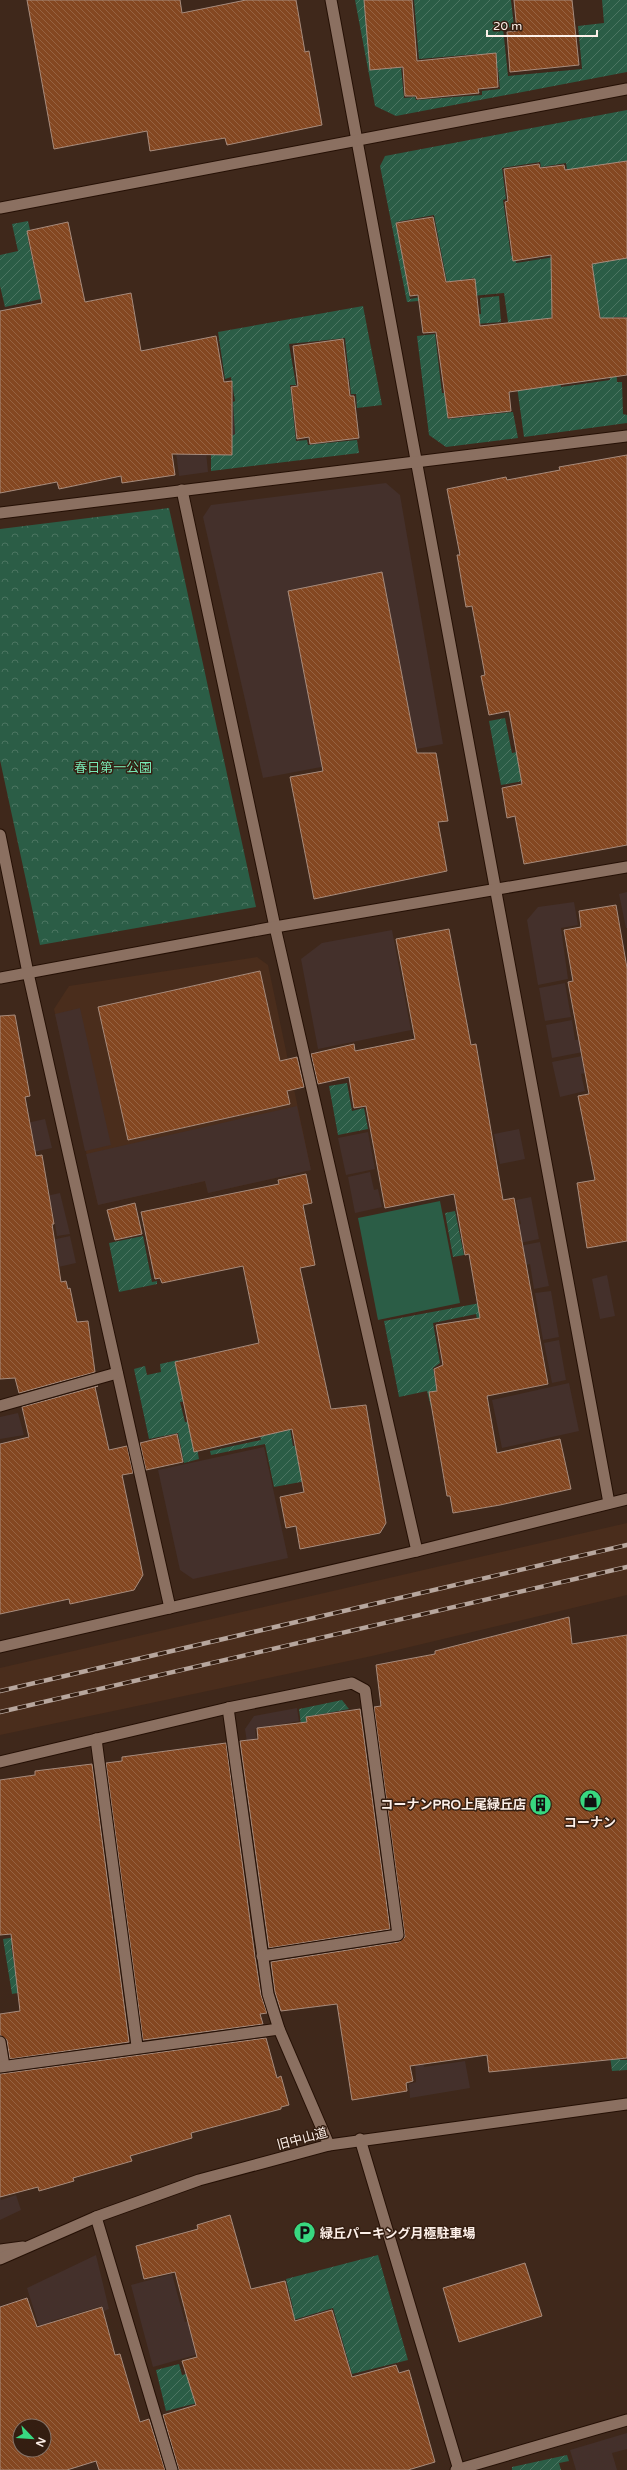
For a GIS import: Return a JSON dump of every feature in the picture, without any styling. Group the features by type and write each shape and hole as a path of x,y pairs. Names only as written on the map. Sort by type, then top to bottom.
{"street":[{"path":"330,0 609,1503"},
{"path":"0,208 627,89"},
{"path":"0,513 627,436"},
{"path":"182,490 276,927 417,1551"},
{"path":"0,835 28,973 170,1608"},
{"path":"0,978 276,927 495,891 627,867"},
{"path":"0,1406 117,1373"},
{"path":"0,1647 417,1551 627,1499"},
{"path":"0,1762 228,1708 352,1683 365,1690 398,1935 262,1956"},
{"path":"228,1708 268,1994 279,2029 329,2144"},
{"path":"96,1739 137,2046"},
{"path":"0,2042 2,2066 137,2046 279,2029"},
{"name":"旧中山道","path":"0,2259 24,2247 96,2217 199,2180 329,2144 360,2138 627,2104"},
{"path":"360,2138 458,2470 627,2420"},
{"path":"96,2217 172,2470"},
{"path":"0,2250 24,2247"}],"shaded area":[{"path":"168,390 217,406 233,402 235,434 205,441 208,472 179,476"},
{"path":"386,483 400,495 443,744 263,778 203,517 211,505"},
{"path":"627,892 627,928 626,928 619,894"},
{"path":"574,902 578,925 561,928 568,979 538,985 527,920 538,907"},
{"path":"392,930 411,1030 318,1049 301,959 322,943"},
{"path":"257,957 268,965 311,1170 208,1193 205,1181 98,1205 54,1009 69,986"},
{"path":"565,983 571,1017 545,1021 539,988"},
{"path":"80,1008 111,1145 85,1151 55,1014"},
{"path":"572,1020 575,1040 581,1039 583,1052 552,1058 546,1025"},
{"path":"582,1056 585,1073 581,1074 585,1091 560,1097 552,1062"},
{"path":"297,1106 311,1170 208,1193 205,1181 98,1205 86,1154"},
{"path":"45,1119 52,1148 0,1159 0,1129"},
{"path":"519,1129 525,1159 500,1164 494,1134"},
{"path":"368,1132 375,1169 346,1175 338,1138"},
{"path":"370,1172 374,1190 378,1189 382,1207 355,1213 348,1177"},
{"path":"60,1193 70,1234 57,1236 52,1207 35,1210 33,1199"},
{"path":"531,1197 539,1239 515,1244 512,1226 521,1224 516,1200"},
{"path":"70,1236 76,1263 5,1279 5,1250"},
{"path":"540,1242 549,1286 534,1289 530,1264 518,1267 514,1247"},
{"path":"607,1275 615,1316 600,1319 592,1279"},
{"path":"551,1291 559,1337 543,1340 535,1293"},
{"path":"559,1340 566,1380 552,1383 544,1343"},
{"path":"569,1383 579,1431 502,1448 492,1400"},
{"path":"18,1413 24,1435 0,1439 0,1417"},
{"path":"264,1447 288,1558 193,1579 180,1570 158,1470"},
{"path":"627,1523 627,1595 372,1656 0,1735 0,1668"},
{"path":"297,1708 299,1721 255,1729 260,1770 251,1770 245,1729 254,1716"},
{"path":"465,2061 470,2088 410,2098 409,2084 416,2082 415,2063 423,2062 424,2067"},
{"path":"16,2195 21,2210 0,2220 0,2196 1,2200"},
{"path":"96,2255 109,2309 104,2311 102,2306 51,2321 54,2335 43,2339 27,2288"},
{"path":"172,2274 185,2322 197,2319 206,2352 153,2367 131,2285"},
{"path":"627,2433 627,2449 612,2453 617,2470 576,2470 570,2450"}],"green space":[{"path":"355,0 364,0 370,70 401,67 404,98 415,97 416,100 482,95 482,91 500,89 498,68 478,70 477,54 419,59 414,0 511,0 514,27 503,28 508,76 582,69 578,26 604,23 602,0 627,0 627,72 396,116 375,106"},
{"path":"627,110 627,317 614,317 617,382 622,382 623,414 627,415 627,423 524,437 504,293 407,302 380,166 385,156","holes":["540,162 541,167 566,163 580,253 516,263 515,256 511,256 503,200 506,199 502,168","434,215 447,282 474,278 476,294 446,292 410,299 396,222","551,262 571,262 572,281 551,282","599,307 610,380 561,387 551,315"]},
{"path":"28,221 32,239 28,240 41,299 5,307 0,286 0,255 18,251 12,224"},
{"path":"499,296 501,322 453,326 453,316 481,314 480,298"},
{"path":"363,306 382,405 357,408 356,394 351,394 345,338 289,344 296,385 290,385 296,441 307,440 308,445 357,440 359,453 211,471 211,454 232,455 231,436 235,434 233,402 235,401 231,377 225,379 218,332"},
{"path":"435,334 442,393 445,393 448,419 513,412 518,438 446,447 429,435 417,336"},
{"name":"春日第一公園","path":"169,508 256,907 40,945 0,760 0,529"},
{"path":"505,718 512,753 545,746 551,776 501,785 489,721"},
{"path":"347,1083 352,1111 364,1108 368,1129 338,1135 329,1086"},
{"path":"440,1201 460,1303 378,1320 358,1218"},
{"path":"455,1211 464,1255 453,1257 445,1213"},
{"path":"143,1236 152,1282 157,1281 157,1284 119,1292 109,1243"},
{"path":"480,1303 484,1324 478,1325 476,1314 433,1323 440,1363 433,1368 437,1391 444,1405 431,1407 427,1391 399,1397 384,1321"},
{"path":"178,1360 187,1401 180,1402 185,1422 192,1421 199,1459 184,1463 178,1433 149,1439 134,1369 145,1366 147,1375 161,1372 160,1364"},
{"path":"288,1417 293,1446 299,1445 306,1481 274,1487 265,1444 211,1455 210,1451 261,1440 257,1423"},
{"path":"342,1700 349,1709 306,1717 311,1764 306,1764 299,1709"},
{"path":"50,1932 52,1939 11,1945 15,1970 23,1992 12,1994 3,1939"},
{"path":"617,2041 620,2060 627,2060 627,2070 612,2071 608,2042"},
{"path":"378,2255 408,2360 352,2374 333,2308 283,2323 272,2315 293,2308 286,2279"},
{"path":"179,2364 182,2375 202,2370 197,2403 166,2411 156,2370"},
{"path":"567,2455 569,2461 559,2463 561,2470 512,2470 512,2467"}],"building":[{"path":"27,0 180,0 182,13 246,0 296,0 305,52 309,51 322,125 227,145 225,138 150,151 147,131 54,149"},
{"path":"364,0 412,0 417,61 496,53 498,87 478,89 479,93 417,99 416,96 405,96 403,67 370,70"},
{"path":"514,0 572,0 579,65 510,72 507,32 517,31"},
{"path":"627,161 627,258 592,264 600,318 627,318 627,375 509,392 511,411 448,418 436,332 423,333 418,295 410,296 396,223 433,217 446,282 475,279 480,326 552,318 551,255 513,261 505,202 508,201 504,169 539,164 540,168 564,165 565,170"},
{"path":"68,222 85,302 131,293 141,351 216,336 224,382 232,381 232,455 172,454 175,475 122,483 121,476 59,489 57,482 0,493 0,311 42,303 27,231"},
{"path":"343,339 350,396 354,396 359,438 310,444 309,437 297,439 291,387 298,386 293,346"},
{"path":"627,455 627,845 524,864 515,816 507,818 502,788 522,784 509,711 489,715 481,676 485,675 472,606 466,607 457,555 460,555 447,489 506,477 507,480 560,470 559,467"},
{"path":"382,572 417,753 436,753 448,821 438,822 447,871 314,899 290,777 323,771 288,591"},
{"path":"616,905 627,968 627,1241 587,1248 577,1183 595,1180 578,1096 589,1094 568,982 573,981 564,930 581,927 579,911"},
{"path":"449,929 471,1045 476,1044 503,1200 514,1198 548,1384 487,1396 497,1453 560,1439 571,1489 500,1505 453,1513 450,1496 447,1496 429,1392 437,1391 434,1369 443,1365 436,1325 480,1318 469,1254 465,1255 454,1194 385,1208 366,1106 354,1108 349,1077 318,1084 311,1054 354,1044 355,1051 415,1039 396,939"},
{"path":"260,971 280,1061 297,1057 304,1087 287,1091 290,1104 128,1140 98,1007"},
{"path":"15,1015 30,1096 25,1097 36,1156 42,1155 54,1224 52,1224 61,1282 66,1281 68,1289 70,1288 77,1322 88,1321 95,1372 19,1393 15,1378 0,1379 0,1016"},
{"path":"306,1174 312,1203 303,1205 315,1265 300,1268 331,1409 366,1405 386,1523 380,1533 300,1549 296,1526 286,1528 280,1497 304,1492 292,1429 194,1452 175,1362 259,1343 243,1266 162,1283 160,1278 155,1279 141,1212 279,1184 278,1180"},
{"path":"135,1203 142,1234 115,1240 107,1210"},
{"path":"98,1386 95,1387 109,1450 127,1446 133,1473 122,1475 143,1575 134,1590 70,1604 69,1599 0,1614 0,1444 29,1437 22,1407"},
{"path":"177,1434 183,1462 146,1470 140,1443"},
{"path":"569,1617 572,1644 627,1635 627,2058 489,2072 487,2055 410,2066 413,2081 406,2083 407,2091 352,2100 337,2004 281,2011 275,1992 271,1962 399,1942 405,1937 374,1707 381,1706 376,1665 435,1654 435,1651"},
{"path":"360,1709 390,1929 269,1948 240,1741 258,1739 257,1728 307,1722 306,1717"},
{"path":"226,1743 255,1957 261,1995 267,2013 260,2014 263,2024 143,2040 106,1763 122,1761 122,1757"},
{"path":"92,1764 129,2042 10,2059 7,2040 0,2035 0,2014 20,2011 11,1934 0,1935 0,1780 35,1775 35,1771"},
{"path":"266,2038 277,2078 281,2076 289,2105 281,2107 281,2109 191,2133 192,2138 130,2156 132,2161 73,2178 74,2181 39,2191 38,2187 0,2197 0,2074"},
{"path":"230,2215 251,2289 285,2281 295,2321 332,2310 352,2377 396,2365 399,2373 409,2370 435,2462 408,2470 179,2470 163,2415 196,2405 182,2361 197,2357 175,2272 144,2279 136,2246 198,2229 197,2225"},
{"path":"525,2263 542,2316 459,2342 443,2288"},
{"path":"27,2298 37,2327 102,2307 115,2355 120,2354 140,2422 149,2419 165,2470 99,2470 96,2461 67,2470 0,2470 0,2307"}],"railway":[{"path":"0,1691 627,1545"},
{"path":"0,1712 627,1567"}],"place":[{"name":"コーナン","path":"590,1800"},
{"name":"コーナンPRO上尾緑丘店","path":"541,1804"},
{"name":"緑丘パーキング月極駐車場","path":"305,2233"}]}
